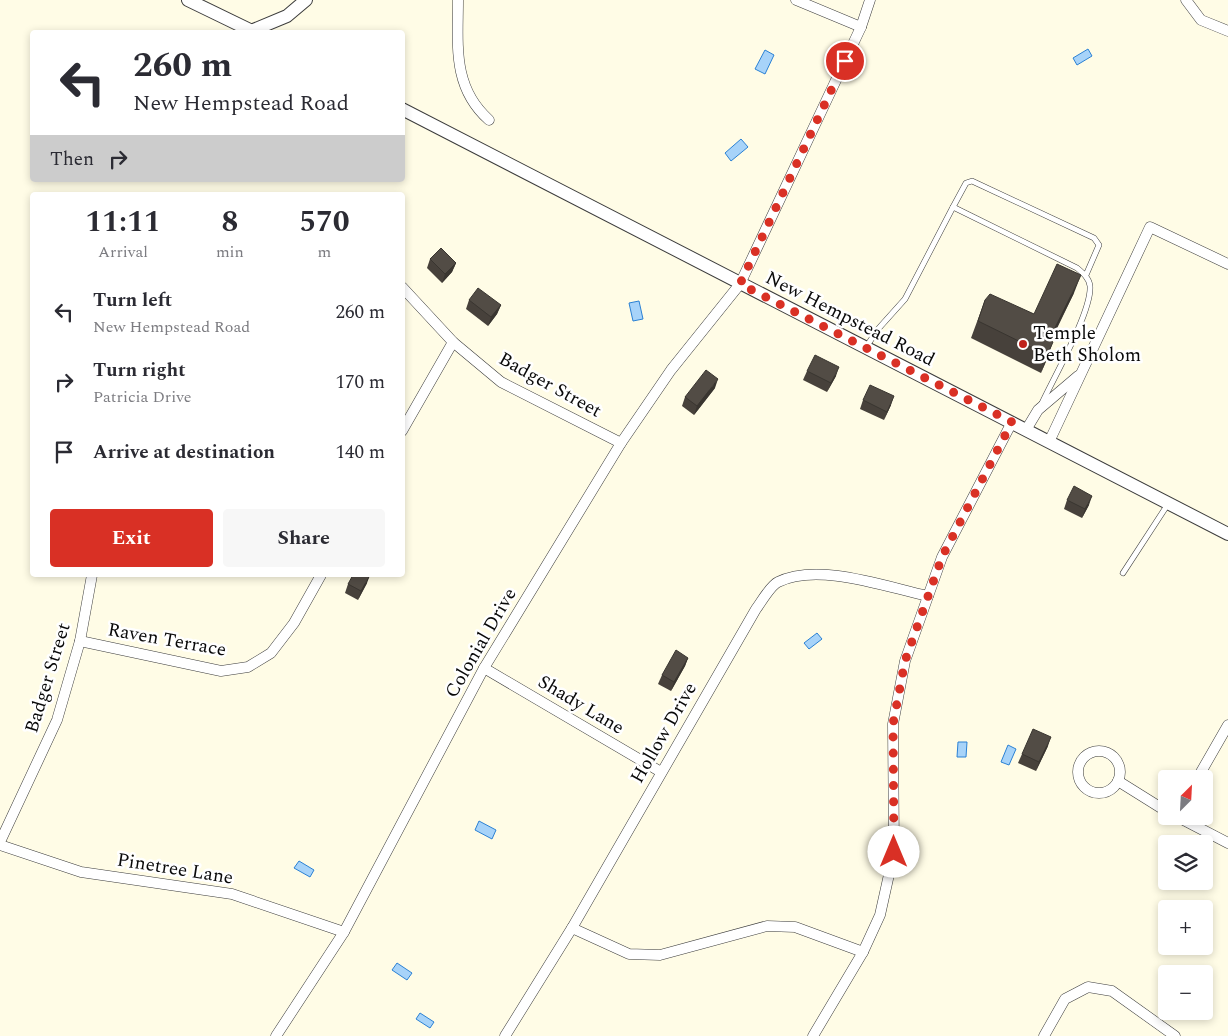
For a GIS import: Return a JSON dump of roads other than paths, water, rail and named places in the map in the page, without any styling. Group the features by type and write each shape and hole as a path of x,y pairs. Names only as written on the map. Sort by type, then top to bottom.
{"street":[{"path":"188,0 249,30"},
{"path":"257,30 287,16 306,0"},
{"path":"458,0 459,59 463,84 472,103 489,120"},
{"path":"796,0 861,27"},
{"name":"Colonial Drive","path":"276,1036 344,932 484,668 621,444 671,370 740,284 861,27 870,0"},
{"path":"1186,0 1201,20 1228,31"},
{"name":"New Hempstead Road","path":"405,111 1228,534"},
{"path":"1049,442 1150,227 1228,264"},
{"name":"Badger Street","path":"405,290 453,342 501,382 621,444"},
{"path":"405,426 453,342"},
{"path":"1026,430 1038,410 1083,372"},
{"path":"813,1036 863,952 880,915 894,852 893,724 905,661 942,557 1012,422"},
{"name":"Hollow Drive","path":"505,1036 572,928 660,772 756,609 777,583 807,574 844,578 928,596"},
{"name":"Badger Street","path":"0,843 57,720 80,642 92,577"},
{"name":"Raven Terrace","path":"80,642 221,671 248,667 272,653 294,623 320,577"},
{"name":"Shady Lane","path":"484,668 660,772"},
{"path":"1202,770 1228,725"},
{"path":"1094,752 1109,754 1119,767 1118,781 1110,790 1103,793 1088,790 1079,779 1081,762 1094,752"},
{"path":"1118,781 1158,806"},
{"path":"1193,825 1228,843"},
{"name":"Pinetree Lane","path":"0,843 81,872 232,894 344,932"},
{"path":"572,928 629,954 660,955 767,926 795,927 863,952"},
{"path":"1044,1036 1065,999 1088,987 1112,991 1175,1036"}],"lane":[{"path":"866,348 905,299 966,183 972,182 1094,238 1099,245 1086,275"},
{"path":"954,207 1086,275 1090,284 1088,305 1038,410"},
{"path":"1123,573 1169,503"}],"water":[{"path":"1088,49 1092,56 1077,65 1073,58"},
{"path":"765,50 774,55 765,74 755,69"},
{"path":"741,139 748,147 731,161 725,153"},
{"path":"639,301 643,319 633,321 629,303"},
{"path":"817,633 822,639 809,649 804,643"},
{"path":"958,742 967,742 966,757 957,757"},
{"path":"1008,745 1016,749 1009,765 1001,762"},
{"path":"479,821 496,830 492,839 475,830"},
{"path":"299,861 314,870 310,877 294,868"},
{"path":"397,963 412,973 407,980 392,970"},
{"path":"420,1013 434,1022 430,1028 416,1019"}],"place":[{"name":"Temple Beth Sholom","path":"1023,344"}]}
